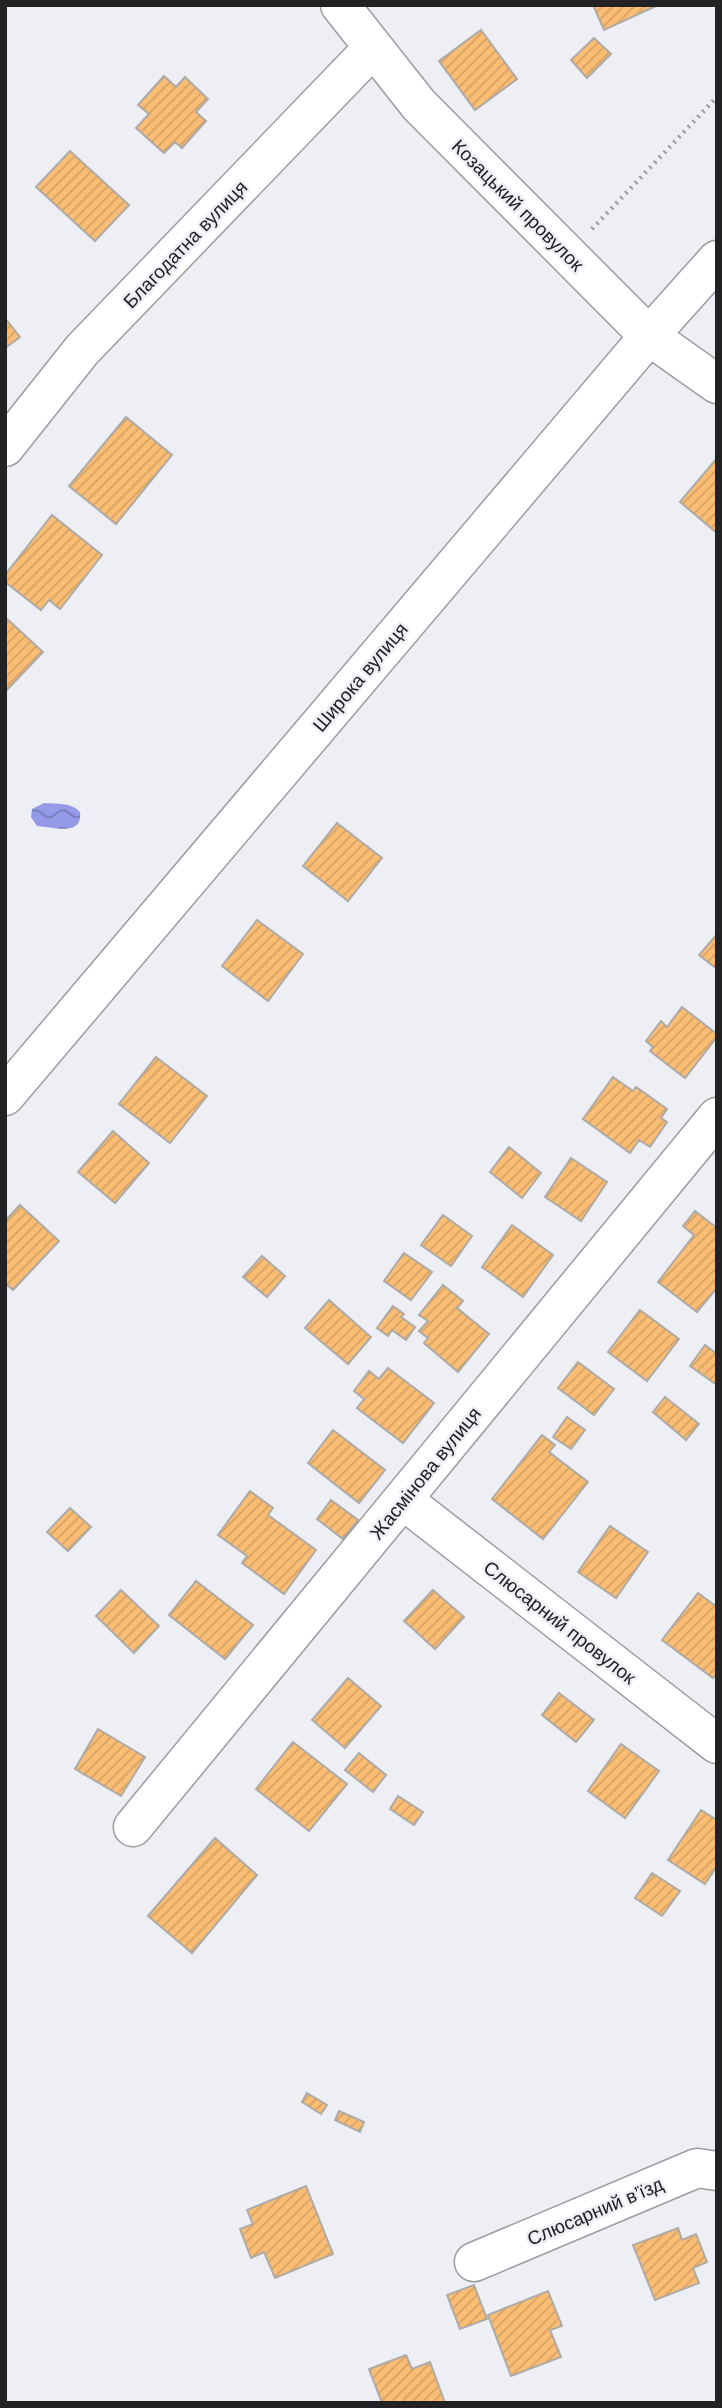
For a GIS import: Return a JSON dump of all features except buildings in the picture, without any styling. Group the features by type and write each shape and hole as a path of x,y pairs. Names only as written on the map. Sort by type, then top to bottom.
{"street":[{"name":"Козацький провулок","path":"340,5 419,106 649,336 717,384"},
{"name":"Благодатна вулиця","path":"5,447 82,350 373,48"},
{"name":"Широка вулиця","path":"5,1096 649,336 717,260"},
{"name":"Жасмінова вулиця","path":"133,1827 717,1117"},
{"name":"Слюсарний провулок","path":"403,1500 717,1744"},
{"name":"Слюсарний в’їзд","path":"474,2262 697,2168 717,2171"}],"path":[{"path":"568,254 717,97"}],"water":[{"path":"44,803 72,807 80,812 80,820 77,825 66,829 37,826 31,817 32,809"}]}
